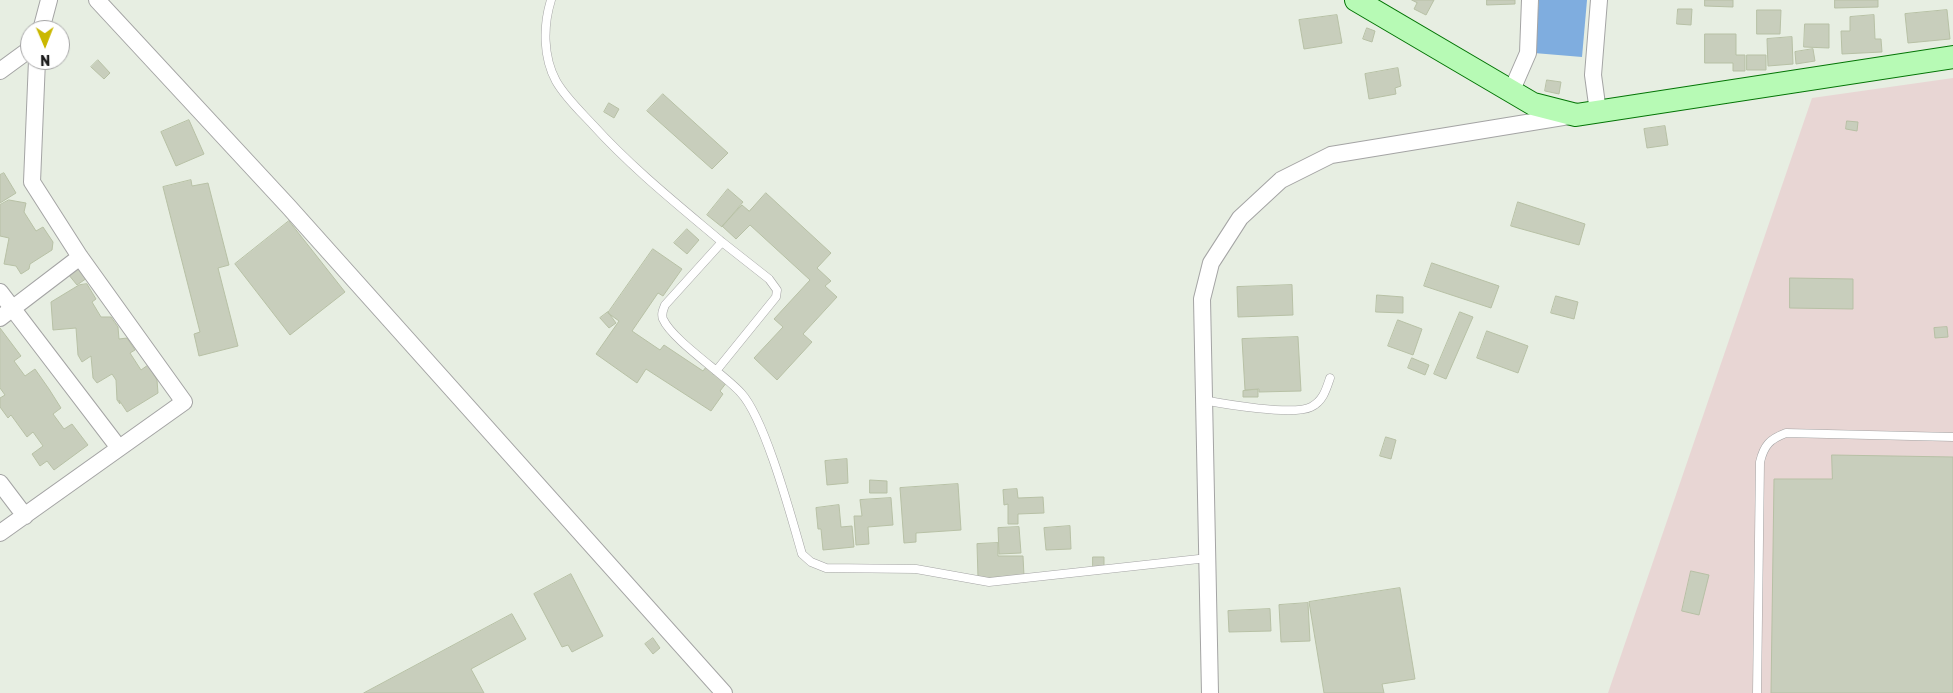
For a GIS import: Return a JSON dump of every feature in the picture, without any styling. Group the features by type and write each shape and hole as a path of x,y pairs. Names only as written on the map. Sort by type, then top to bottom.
{"main road":[{"path":"1358,1 1533,104 1587,113 1953,57"}],"street":[{"path":"44,20 49,0"},
{"path":"97,0 275,192 724,693"},
{"path":"1511,92 1528,53 1530,0"},
{"path":"1210,693 1202,299 1211,263 1240,218 1281,180 1331,155 1587,113 1593,76 1599,0"},
{"path":"0,71 20,56"},
{"path":"0,533 184,402 80,257 32,182 37,70"},
{"path":"6,313 80,257"},
{"path":"0,292 6,313 119,448"},
{"path":"0,483 25,516"}],"lane":[{"path":"551,0 545,26 547,56 556,81 573,103 627,162 769,279 777,290 776,297 716,371"},
{"path":"722,242 665,305 662,312 664,320 672,332 742,394 756,416 802,554 812,562 826,568 916,569 989,582 1208,558"},
{"path":"1203,400 1226,405 1293,410 1311,407 1324,396 1330,378"},
{"path":"1757,693 1760,462 1763,448 1772,438 1786,433 1953,437"}],"shaded area":[{"path":"1539,0 1587,0 1582,57 1534,53"},
{"path":"1953,78 1953,693 1608,693 1812,98"}],"building":[{"path":"1412,0 1434,0 1426,15 1414,9 1417,3"},
{"path":"1487,0 1515,0 1515,4 1487,5"},
{"path":"1705,0 1733,0 1733,7 1705,6"},
{"path":"1835,0 1878,0 1878,7 1835,8"},
{"path":"1678,9 1692,9 1691,25 1677,24"},
{"path":"1757,10 1781,10 1780,34 1757,34"},
{"path":"1947,10 1950,39 1908,43 1905,14"},
{"path":"1337,15 1342,43 1304,49 1299,20"},
{"path":"1874,15 1875,39 1881,39 1882,52 1842,54 1841,31 1850,31 1850,17"},
{"path":"1805,24 1829,24 1829,48 1804,47"},
{"path":"1367,28 1375,31 1372,42 1363,39"},
{"path":"1705,34 1736,34 1736,55 1745,55 1745,71 1733,71 1733,63 1705,63"},
{"path":"1792,37 1793,64 1768,66 1767,39"},
{"path":"1813,49 1815,61 1796,64 1795,52"},
{"path":"1747,55 1766,55 1766,70 1747,70"},
{"path":"98,60 110,73 104,79 91,67"},
{"path":"1398,68 1401,86 1395,88 1396,94 1369,99 1365,74"},
{"path":"1547,80 1561,82 1559,94 1545,91"},
{"path":"663,94 728,153 712,169 647,111"},
{"path":"609,103 619,109 614,118 604,112"},
{"path":"189,120 204,154 176,166 161,132"},
{"path":"1847,121 1858,122 1857,131 1846,129"},
{"path":"1665,126 1668,145 1647,148 1644,129"},
{"path":"4,173 16,193 0,203 0,175"},
{"path":"191,180 192,186 208,183 229,265 218,268 238,346 199,356 194,334 200,332 163,187"},
{"path":"728,189 743,202 722,227 707,215"},
{"path":"766,193 831,253 817,268 831,281 825,286 837,297 803,334 812,342 777,380 754,358 783,327 774,319 810,280 750,225 736,239 722,226 742,205 749,211"},
{"path":"9,200 26,203 24,212 36,231 43,227 53,242 52,250 30,264 29,269 21,274 16,266 4,264 9,238 0,236 0,205"},
{"path":"1518,202 1585,224 1579,245 1511,226"},
{"path":"289,221 345,292 290,335 235,264"},
{"path":"687,229 699,240 687,254 674,243"},
{"path":"653,249 682,269 663,296 658,293 632,331 660,350 664,345 703,371 706,367 727,382 720,391 723,394 711,411 646,369 637,383 596,354 619,321 608,313"},
{"path":"1432,263 1499,286 1491,308 1424,286"},
{"path":"79,266 87,278 77,285 68,274"},
{"path":"1790,278 1853,279 1853,309 1790,308"},
{"path":"87,284 96,299 92,302 101,317 111,317 118,327 119,339 127,338 135,350 130,353 141,370 148,365 157,380 158,393 127,412 119,400 120,404 117,400 116,380 112,374 97,383 93,378 91,356 82,362 78,355 76,328 53,330 51,302 79,285"},
{"path":"1292,285 1293,315 1238,317 1237,287"},
{"path":"1377,295 1403,297 1403,313 1376,312"},
{"path":"1556,296 1578,302 1574,319 1551,313"},
{"path":"608,312 616,323 609,328 600,318"},
{"path":"1460,312 1473,317 1446,379 1434,374"},
{"path":"1398,320 1422,329 1413,355 1388,346"},
{"path":"1947,327 1948,337 1935,338 1934,328"},
{"path":"0,328 21,356 14,361 25,376 35,369 49,389 61,408 53,414 64,429 72,424 88,445 54,470 47,461 40,466 32,454 43,446 33,432 27,437 11,415 8,418 0,407 0,398 5,395 0,388"},
{"path":"1487,331 1528,346 1518,373 1477,358"},
{"path":"1298,337 1301,391 1259,392 1259,389 1245,390 1242,339"},
{"path":"1412,358 1429,365 1425,375 1408,368"},
{"path":"1258,390 1258,397 1243,397 1243,391"},
{"path":"1386,437 1396,440 1391,459 1380,456"},
{"path":"1832,455 1953,457 1953,693 1771,693 1774,479 1832,479"},
{"path":"847,459 848,483 827,485 825,461"},
{"path":"870,480 887,481 887,493 870,493"},
{"path":"958,484 961,530 916,533 916,542 904,543 900,488"},
{"path":"1017,489 1018,498 1043,497 1044,513 1018,514 1018,524 1008,524 1008,504 1004,505 1003,490"},
{"path":"891,498 893,525 868,527 869,544 856,545 854,516 862,516 860,500"},
{"path":"839,505 841,527 852,526 854,547 823,550 816,508"},
{"path":"1070,526 1071,549 1046,550 1044,528"},
{"path":"1019,527 1021,553 999,554 998,528"},
{"path":"998,543 998,556 1023,556 1024,576 978,578 977,544"},
{"path":"1093,557 1104,557 1104,567 1093,567"},
{"path":"1691,571 1709,575 1699,615 1682,611"},
{"path":"571,574 603,636 572,652 568,645 562,647 534,594"},
{"path":"1400,588 1415,679 1382,684 1384,693 1324,693 1309,602"},
{"path":"1308,603 1310,641 1281,642 1279,605"},
{"path":"1270,609 1271,631 1229,632 1228,611"},
{"path":"512,614 526,639 471,669 484,693 364,693"},
{"path":"653,638 660,648 653,654 645,644"}]}
